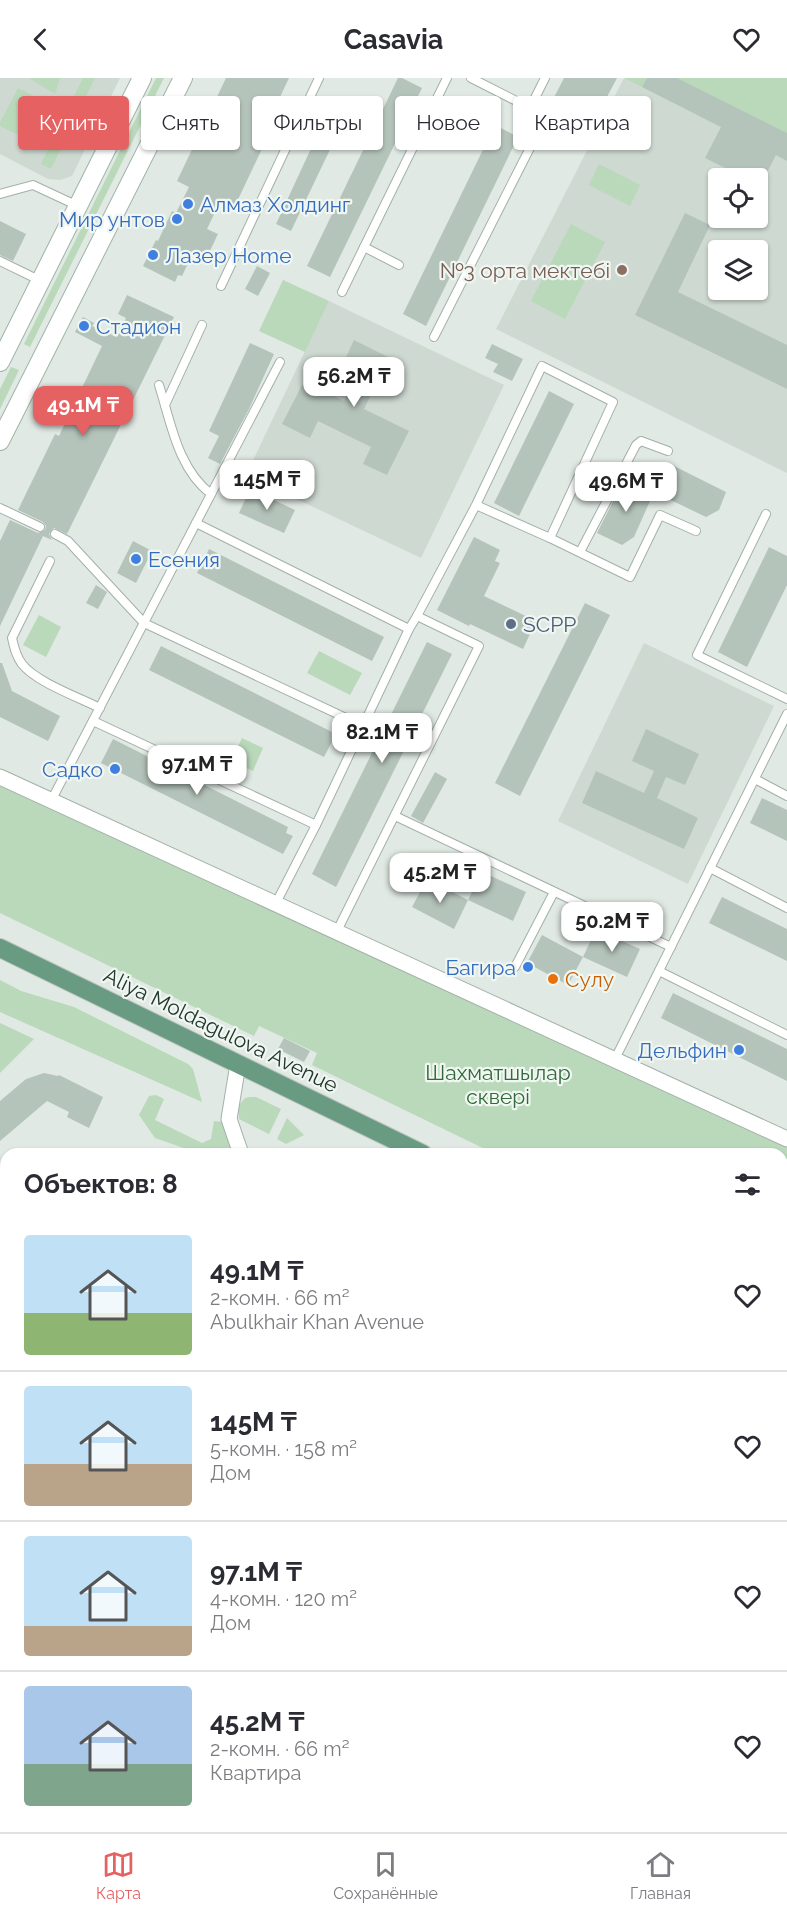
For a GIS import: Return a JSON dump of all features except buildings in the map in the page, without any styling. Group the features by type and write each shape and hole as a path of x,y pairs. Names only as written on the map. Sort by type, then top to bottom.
{"main road":[{"path":"0,362 142,78"},
{"path":"0,441 183,78"},
{"name":"Aliya Moldagulova Avenue","path":"0,948 411,1148"},
{"path":"0,958 25,960"}],"street":[{"path":"0,777 787,1138"},
{"path":"238,1064 229,1119 239,1148"}],"lane":[{"path":"221,286 318,78"},
{"path":"342,292 447,78"},
{"path":"471,78 513,99"},
{"path":"536,96 545,78"},
{"path":"435,337 529,150"},
{"path":"0,194 33,185 78,207"},
{"path":"363,247 399,266"},
{"path":"0,261 40,281"},
{"path":"165,405 202,326"},
{"path":"51,801 280,362"},
{"path":"276,903 316,825 409,629 476,505 542,366 613,402 550,538"},
{"path":"159,385 185,462 200,485 211,494"},
{"path":"580,552 636,445 641,441 668,451"},
{"path":"476,505 630,577 660,515 696,531"},
{"path":"0,507 40,527"},
{"path":"765,514 697,655 787,699"},
{"path":"196,523 409,629"},
{"path":"55,534 68,541 144,623 363,726"},
{"path":"50,561 12,638 15,650 21,662 38,677 100,708"},
{"path":"337,931 479,646 417,616"},
{"path":"615,1059 787,714"},
{"path":"93,721 316,825"},
{"path":"755,779 787,796"},
{"path":"394,816 670,947"},
{"path":"710,868 787,908"},
{"path":"515,967 554,892"},
{"path":"658,971 787,1035"}],"shaded area":[{"path":"0,78 120,78 111,96 18,96 18,150 85,150 72,176 60,180 48,179 0,154"},
{"name":"№3 орта мектебі","path":"624,78 787,161 787,473 496,329 587,150 651,150 651,96 615,96"},
{"path":"329,301 504,385 421,558 246,475"},
{"path":"644,643 774,706 688,884 558,821"}],"green space":[{"path":"29,78 60,78 55,94"},
{"path":"83,78 95,78 86,96 74,96"},
{"path":"156,78 164,78 155,96 147,96"},
{"path":"624,78 787,78 787,161"},
{"path":"18,88 34,96 18,96 18,135 0,126"},
{"path":"141,108 141,124 129,148 129,132"},
{"path":"48,150 60,150 51,169 41,164"},
{"path":"120,150 128,150 30,347 24,344"},
{"path":"599,164 640,185 630,206 589,185"},
{"path":"571,224 605,242 565,319 531,301"},
{"path":"283,280 329,301 305,352 259,331"},
{"path":"11,367 19,370 0,409 0,389"},
{"path":"39,615 61,627 46,657 23,645"},
{"path":"319,651 362,673 350,695 307,673"},
{"path":"242,738 263,748 253,771 231,761"},
{"name":"Шахматшылар сквері","path":"0,784 787,1145 787,1148 483,1148 312,1065 317,1053 259,1026 254,1036 0,913"},
{"path":"0,980 21,991 74,1007 188,1064 193,1069 202,1102 0,1012"},
{"path":"0,1023 34,1039 0,1073"},
{"path":"156,1095 164,1099 155,1120 202,1143 211,1139 214,1121 223,1122 230,1148 184,1148 155,1138 139,1115 149,1096"},
{"path":"256,1097 281,1109 269,1134 239,1119 238,1106 245,1098"},
{"path":"287,1118 304,1135 286,1144 277,1139"}],"place":[{"name":"Алмаз Холдинг","path":"188,204"},
{"name":"Мир унтов","path":"177,219"},
{"name":"Лазер Home","path":"153,255"},
{"name":"№3 орта мектебі","path":"622,270"},
{"name":"Стадион","path":"84,326"},
{"name":"Есения","path":"136,559"},
{"name":"SCPP","path":"511,624"},
{"name":"Садко","path":"115,769"},
{"name":"Багира","path":"528,967"},
{"name":"Сулу","path":"553,979"},
{"name":"Дельфин","path":"739,1050"}]}
